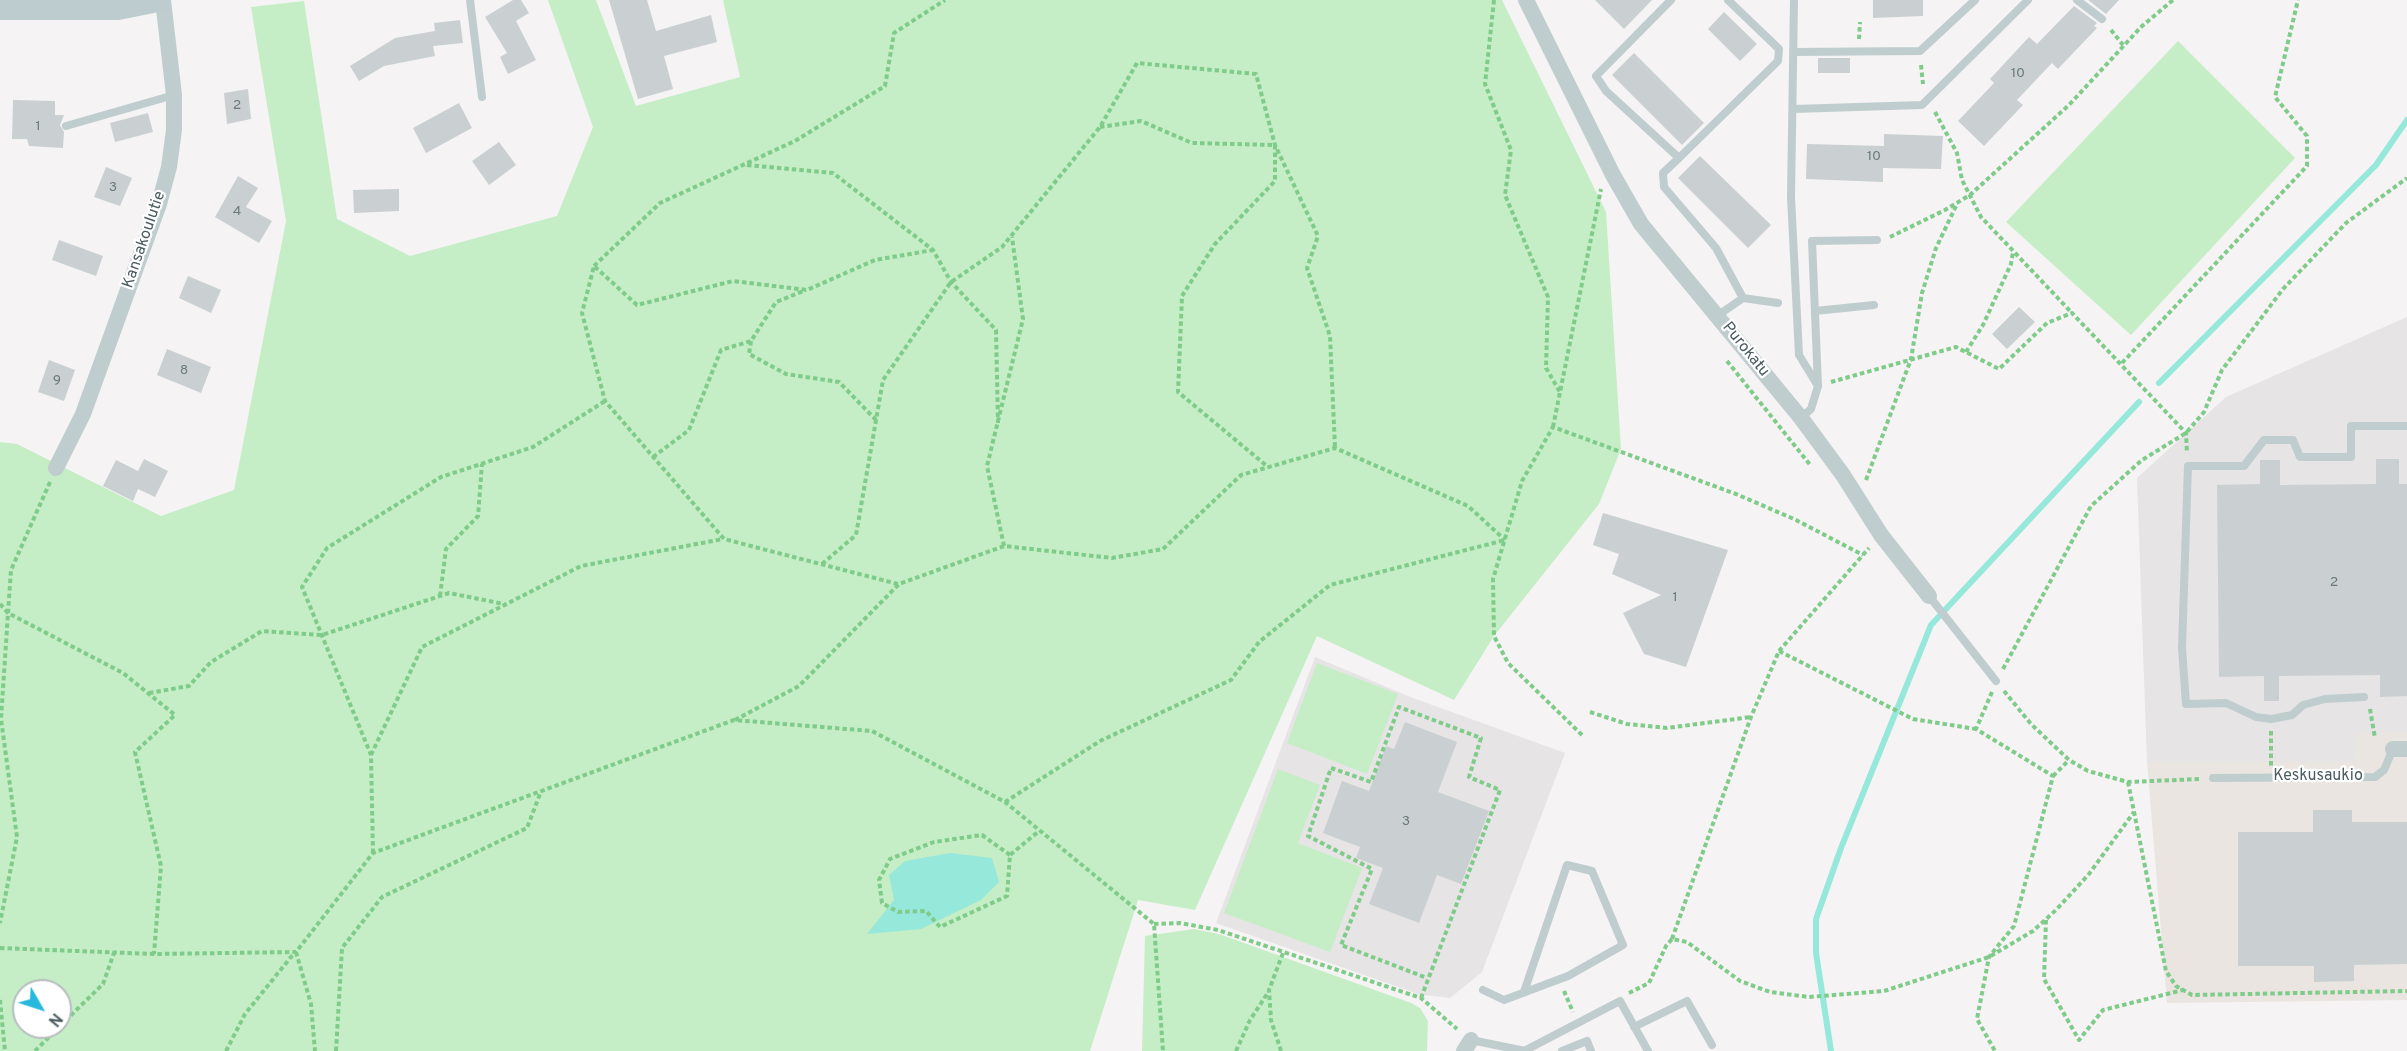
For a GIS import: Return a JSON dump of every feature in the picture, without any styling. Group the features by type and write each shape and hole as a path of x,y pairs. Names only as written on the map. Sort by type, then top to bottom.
{"street":[{"path":"0,8 118,8 158,0"},
{"name":"Kansakoulutie","path":"56,468 83,414 159,204 169,167 174,130 174,95 163,0"},
{"name":"Purokatu","path":"1526,0 1613,175 1641,224 1801,418 1856,494 1881,535 1929,596"}],"lane":[{"path":"470,0 482,97"},
{"path":"1671,0 1596,76 1606,91 1679,158"},
{"path":"1728,0 1779,49 1778,61 1663,173 1665,187 1716,248 1743,298"},
{"path":"1794,0 1791,197 1799,355 1818,386"},
{"path":"1794,52 1920,51 1975,0"},
{"path":"1793,109 1922,105 2028,0"},
{"path":"2077,0 2102,19"},
{"path":"66,126 174,95"},
{"path":"1801,418 1811,409 1818,386 1812,241 1877,240"},
{"path":"1717,316 1743,298 1778,303"},
{"path":"1815,311 1874,305"},
{"path":"2364,697 2325,699 2303,705 2292,715 2271,719 2256,717 2226,704 2186,704 2182,648 2188,466 2244,466 2264,440 2293,440 2300,457 2351,457 2352,426 2407,426"},
{"name":"Purokatu","path":"1929,596 1996,681"},
{"name":"Keskusaukio","path":"2213,778 2375,777 2384,771 2400,749"},
{"path":"1482,990 1504,1000 1559,980 1623,945 1592,871 1567,865 1524,992"},
{"path":"1468,1046 1525,1051 1620,1001 1648,1051"},
{"path":"1634,1027 1688,1001 1712,1045"},
{"path":"1562,1051 1587,1041 1591,1051"}],"path":[{"path":"724,539 605,401 582,313 594,266 660,202 795,141 885,86 894,33 945,0"},
{"path":"1494,0 1485,84 1511,150 1505,195 1548,297 1546,368 1560,392"},
{"path":"1877,240 1890,237 1970,195 2069,105 2123,45 2173,0"},
{"path":"2122,363 2307,166 2307,135 2275,97 2298,0"},
{"path":"2102,19 2123,45"},
{"path":"1920,51 1925,101 1937,115 1957,153 1962,180 1981,217 2186,433 2188,466"},
{"path":"822,564 856,535 883,380 951,282 1002,248 1100,127 1137,63 1256,74 1275,145 1318,236 1307,268 1330,336 1335,448"},
{"path":"1100,127 1142,121 1192,143 1275,145"},
{"path":"1269,467 1179,393 1182,296 1215,244 1275,181 1275,145"},
{"path":"746,165 833,173 933,250 951,282 996,330 998,423"},
{"path":"1582,735 1508,663 1494,636 1493,579 1522,481 1553,427 1601,188 1613,175"},
{"path":"1976,729 1996,681 2091,506 2142,460 2186,433 2204,412 2222,370 2283,289 2346,223 2407,178"},
{"path":"1856,494 1864,485 1911,359 1922,293 1936,248 1957,203"},
{"path":"1004,546 987,466 1023,319 1011,236"},
{"path":"876,420 839,382 786,374 749,354 751,341 776,302 875,260 933,250"},
{"path":"1966,352 1983,325 2011,264 2013,252"},
{"path":"594,266 637,305 733,281 807,290"},
{"path":"1818,386 1956,346 1999,369 2048,323 2072,313"},
{"path":"653,457 690,430 721,350 751,341"},
{"path":"373,854 371,755 302,587 327,548 441,477 533,447 605,401"},
{"path":"1553,427 1736,494 1794,519 1863,555"},
{"path":"226,1051 245,1014 373,854 734,720 800,686 899,584 1004,546 1112,558 1163,549 1241,475 1335,448 1468,506 1505,540"},
{"path":"440,596 446,549 478,516 482,464"},
{"path":"0,923 17,837 2,719 11,570 56,468"},
{"path":"1628,993 1649,983 1666,946 1672,939 1751,717 1779,651 1881,535"},
{"path":"371,755 422,647 581,566 724,539 899,584"},
{"path":"1005,802 1100,741 1231,680 1259,642 1330,585 1505,540"},
{"path":"148,693 189,686 211,662 262,632 322,635 449,593 505,605"},
{"path":"0,604 8,613 123,674 175,715 135,752 161,866 154,954"},
{"path":"1779,651 1908,717 1976,729 2053,776"},
{"path":"1996,681 2031,724 2069,760 2088,771 2128,782 2213,778"},
{"path":"2364,697 2373,714 2376,738"},
{"path":"1421,998 1500,790 1469,777 1480,738 1399,706 1371,782 1330,768 1308,836 1372,869 1341,945 1427,978"},
{"path":"1590,712 1627,724 1666,728 1751,717"},
{"path":"2271,719 2271,777"},
{"path":"734,720 872,731 1005,802 1154,924 1180,922 1218,930 1421,998 1468,1046"},
{"path":"1995,1051 1977,1020 1989,957 2014,926 2053,776 2069,760"},
{"path":"2128,782 2166,971 2176,986 2192,995 2407,992"},
{"path":"336,1051 342,948 382,897 527,828 540,792"},
{"path":"1672,939 1688,942 1740,981 1770,992 1809,997 1884,991 1989,957 2033,931 2089,874 2134,812"},
{"path":"1010,855 982,835 934,842 890,859 879,880 882,903 898,912 926,911 940,927 1007,896 1010,855 1039,831"},
{"path":"2046,919 2044,979 2079,1040 2103,1010 2184,990"},
{"path":"1154,924 1163,1051"},
{"path":"0,948 154,954 296,952"},
{"path":"296,952 311,1004 315,1051"},
{"path":"72,1015 103,984 114,953"},
{"path":"1236,1051 1250,1020 1269,990 1283,953"},
{"path":"1559,980 1576,1018"},
{"path":"1269,990 1271,1020 1281,1051"},
{"path":"0,1000 5,1051"},
{"path":"35,1051 48,1039"}],"shaded area":[{"path":"548,0 596,0 636,106 740,77 723,0 1502,0 1606,212 1621,449 1599,504 1494,636 1454,700 1317,636 1195,910 1138,900 1090,1051 0,1051 0,442 17,444 161,516 234,490 286,221 251,7 304,1 337,219 410,256 557,216 593,127"},
{"path":"2178,41 2295,158 2131,335 2006,222"},
{"path":"2407,317 2407,733 2357,733 2355,762 2147,762 2137,478 2226,397"},
{"path":"1315,657 1413,698 1565,753 1482,972 1450,998 1418,994 1216,923"},
{"path":"1317,663 1398,694 1367,774 1287,743"},
{"path":"2356,733 2407,733 2407,1000 2167,1003 2147,762 2355,762"},
{"path":"1278,769 1320,785 1298,843 1362,868 1330,952 1224,913"},
{"path":"950,853 992,858 999,882 981,900 921,929 867,934 894,900 889,875 905,861"},
{"path":"1194,929 1219,934 1411,1003 1420,1008 1428,1021 1427,1051 1142,1051 1145,936"}],"building":[{"path":"513,0 521,0 529,13 516,21 536,60 508,74 500,57 507,53 485,17"},
{"path":"609,0 647,0 656,31 711,15 717,42 664,56 673,89 638,99"},
{"path":"1595,0 1652,0 1624,29"},
{"path":"1873,0 1923,0 1923,16 1873,18"},
{"path":"2088,0 2119,0 2106,14"},
{"path":"2074,6 2097,23 2094,26 2097,28 2058,69 2052,63 2017,100 2023,105 1984,146 1958,121 1994,83 1990,79 2029,37 2037,44"},
{"path":"1724,12 1757,44 1740,61 1708,29"},
{"path":"460,20 463,43 433,46 435,56 384,66 359,81 350,66 395,38 435,31 434,23"},
{"path":"1634,53 1704,123 1682,145 1612,75"},
{"path":"1818,58 1850,58 1850,73 1818,73"},
{"path":"248,89 251,119 227,124 224,93"},
{"path":"13,100 55,101 55,115 64,115 60,125 64,132 63,148 29,146 27,139 12,139"},
{"path":"459,103 472,128 426,153 413,128"},
{"path":"148,113 153,132 115,142 110,123"},
{"path":"1884,134 1943,136 1941,169 1883,168 1883,182 1806,179 1807,144 1884,146"},
{"path":"499,142 516,165 489,185 472,161"},
{"path":"1700,156 1771,225 1748,248 1678,178"},
{"path":"106,167 132,178 120,206 94,197"},
{"path":"238,176 258,188 246,207 272,221 259,243 215,217"},
{"path":"399,189 399,211 354,213 353,190"},
{"path":"59,240 103,256 96,276 52,260"},
{"path":"188,276 221,290 211,313 179,298"},
{"path":"2019,307 2035,322 2007,349 1992,334"},
{"path":"167,349 211,367 201,393 157,375"},
{"path":"49,360 75,370 64,401 38,392"},
{"path":"144,459 168,471 155,497 138,489 133,501 103,486 116,460 138,471"},
{"path":"2376,459 2399,459 2399,484 2407,484 2407,696 2380,697 2380,675 2279,676 2279,701 2264,701 2264,676 2219,677 2217,485 2260,484 2260,460 2280,460 2280,485 2376,484"},
{"path":"1603,513 1728,550 1686,667 1644,654 1623,613 1661,595 1612,574 1619,554 1593,545"},
{"path":"1405,722 1457,742 1438,792 1489,811 1461,884 1437,875 1419,923 1369,904 1383,868 1356,858 1360,847 1323,833 1342,781 1369,791 1386,746 1394,749"},
{"path":"2313,810 2352,810 2352,822 2407,822 2407,964 2354,965 2354,981 2314,982 2314,966 2238,966 2238,832 2313,832"}],"waterway":[{"path":"2159,383 2376,165 2407,120"},
{"path":"1831,1051 1816,953 1816,919 1841,848 1931,625 2139,402"}]}
